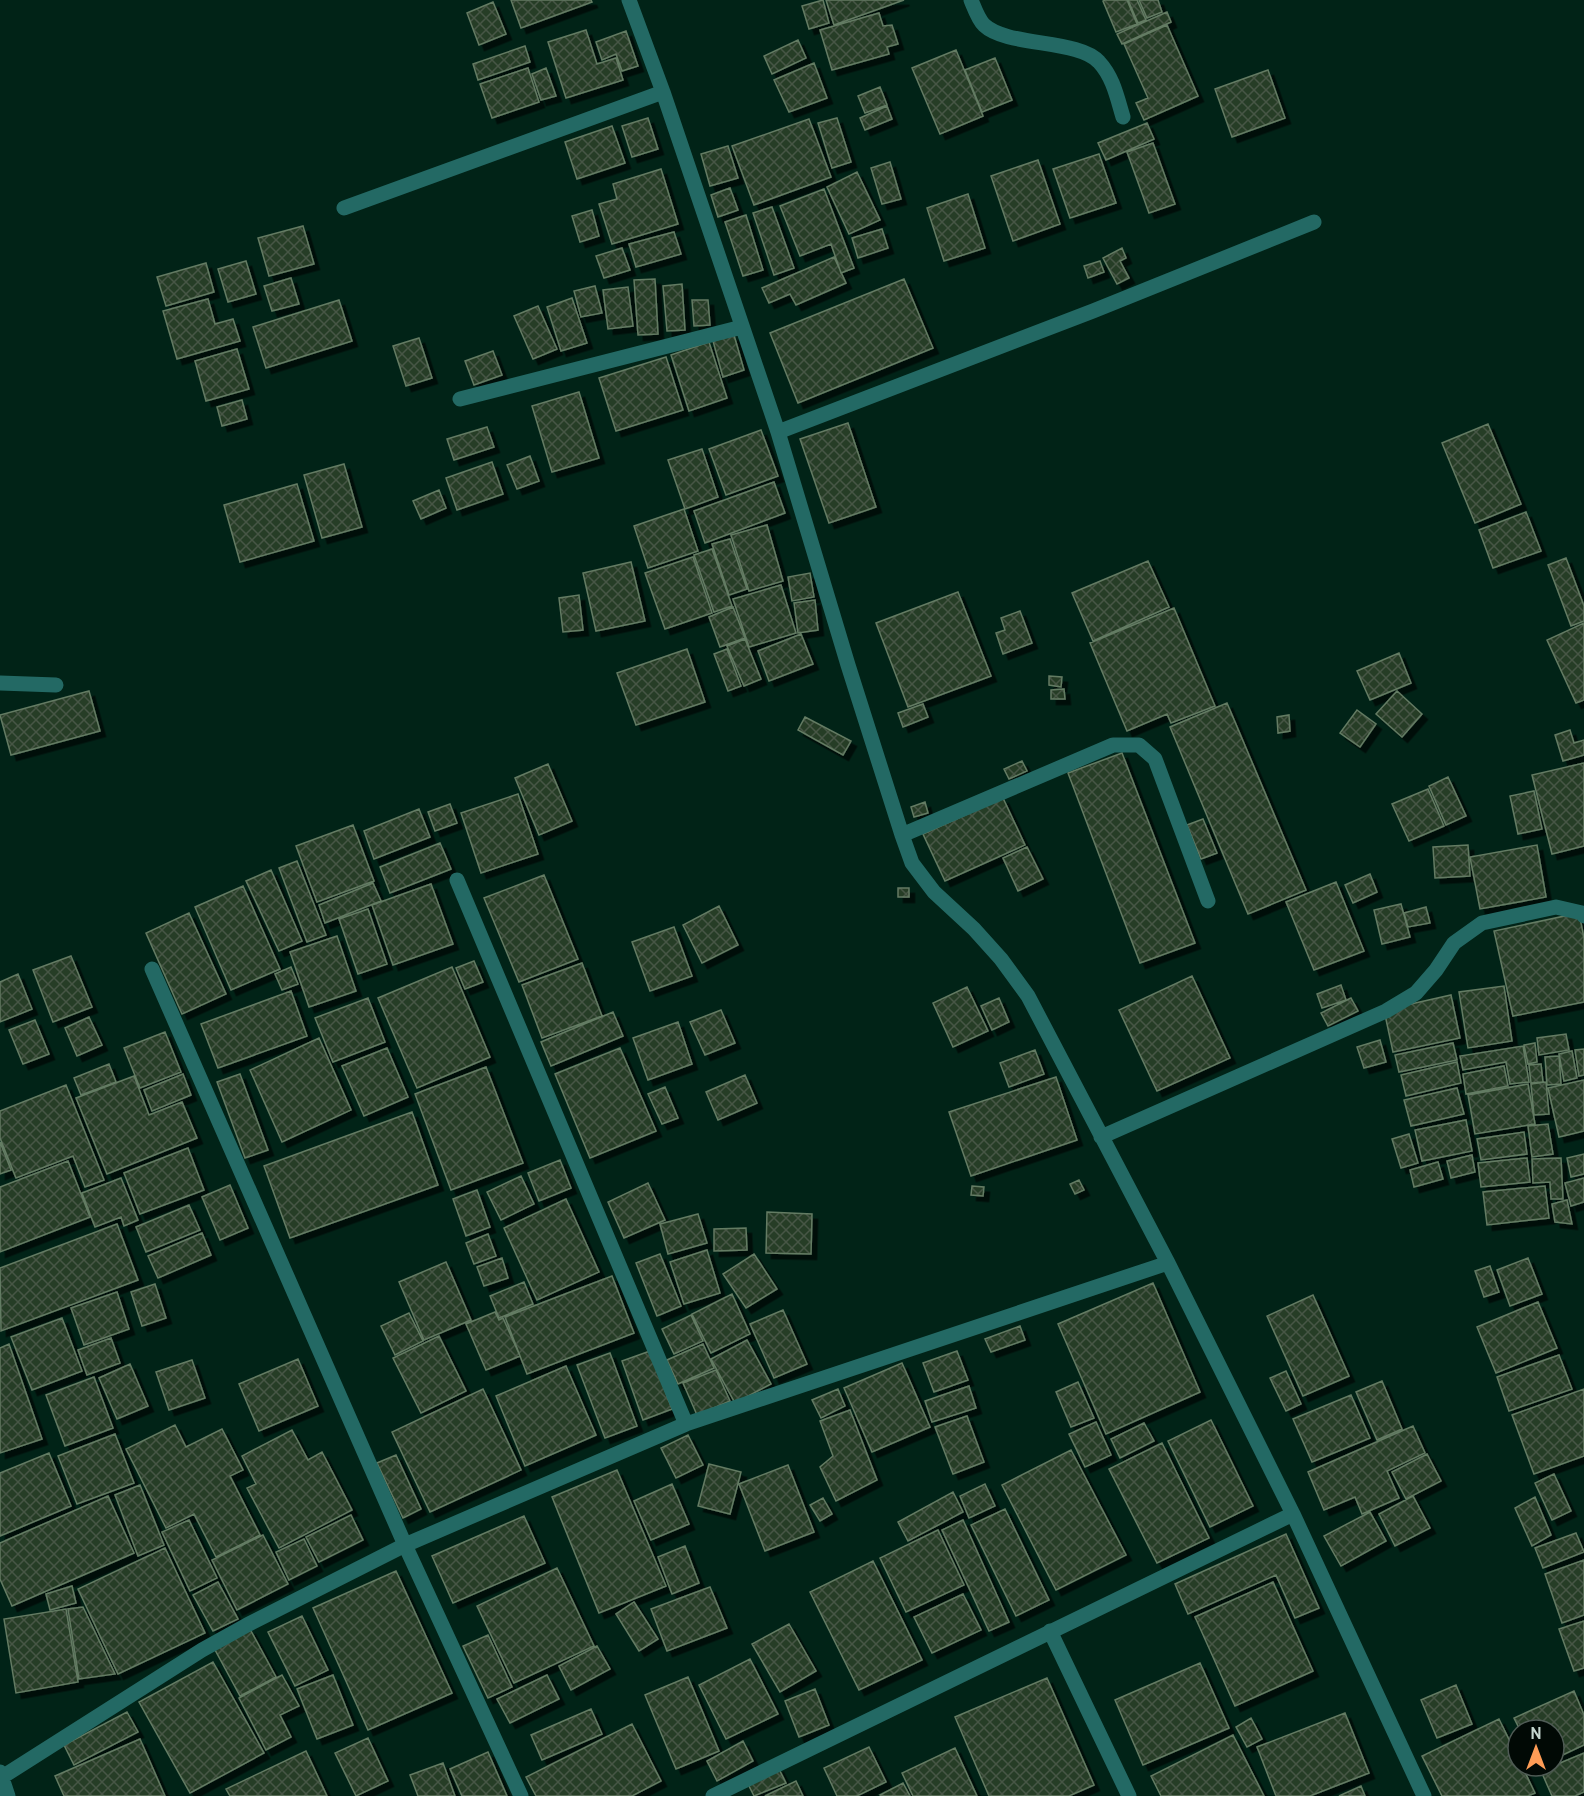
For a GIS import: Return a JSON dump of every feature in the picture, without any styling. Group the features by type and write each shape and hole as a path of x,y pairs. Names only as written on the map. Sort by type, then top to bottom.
{"street":[{"path":"629,0 663,92 778,432 912,863 934,892 1001,959 1028,996 1168,1263 1293,1514 1424,1796"},
{"path":"971,0 984,25 1005,36 1076,50 1097,60 1111,80 1123,117"},
{"path":"344,208 663,92"},
{"path":"778,432 1093,311 1314,222"},
{"path":"460,399 742,327"},
{"path":"0,683 57,685"},
{"path":"902,835 1113,745 1139,745 1155,759 1208,901"},
{"path":"457,880 686,1424"},
{"path":"1101,1137 1386,1011 1416,993 1436,970 1454,943 1482,922 1556,907 1582,913 1584,916"},
{"path":"152,969 405,1545 521,1796"},
{"path":"8,1796 1,1775 202,1650 405,1545 686,1424 1168,1263"},
{"path":"713,1796 1293,1514"},
{"path":"1050,1631 1129,1796"}],"building":[{"path":"511,0 591,0 592,2 521,28"},
{"path":"823,0 829,23 809,29 802,6"},
{"path":"826,0 904,0 834,25"},
{"path":"1127,0 1137,24 1116,32 1103,1"},
{"path":"1128,0 1137,0 1146,20 1138,23"},
{"path":"1139,0 1158,0 1162,12 1147,18"},
{"path":"493,2 506,34 479,45 467,13"},
{"path":"1167,12 1171,22 1122,44 1117,34"},
{"path":"879,13 883,26 892,25 898,44 887,47 889,54 832,70 820,30"},
{"path":"1167,25 1198,96 1144,120 1136,103 1148,98 1124,44"},
{"path":"586,30 597,64 616,58 623,80 566,98 548,42"},
{"path":"626,31 638,66 622,71 616,54 602,60 596,42"},
{"path":"798,40 806,58 772,74 764,56"},
{"path":"525,46 530,62 478,80 473,64"},
{"path":"956,50 983,116 940,134 912,68"},
{"path":"995,58 1012,100 982,112 965,70"},
{"path":"814,63 827,98 789,112 774,80"},
{"path":"528,68 539,102 492,118 480,84"},
{"path":"546,68 556,96 541,100 532,74"},
{"path":"1268,70 1285,118 1232,137 1215,89"},
{"path":"880,87 887,105 865,113 858,96"},
{"path":"887,106 892,119 865,130 860,118"},
{"path":"648,118 658,149 632,157 622,126"},
{"path":"837,118 851,162 832,168 818,123"},
{"path":"809,119 831,177 754,205 732,146"},
{"path":"1147,123 1154,139 1106,160 1098,143"},
{"path":"612,126 625,163 577,179 565,142"},
{"path":"1153,143 1175,204 1149,213 1127,152"},
{"path":"728,146 738,178 710,186 701,154"},
{"path":"1099,154 1116,203 1070,218 1053,169"},
{"path":"1038,160 1060,224 1013,241 991,176"},
{"path":"890,162 901,199 882,204 871,168"},
{"path":"661,169 678,224 612,244 599,204 617,199 613,184"},
{"path":"857,172 880,220 849,234 827,187"},
{"path":"730,188 738,210 718,217 711,195"},
{"path":"824,189 854,268 841,273 831,244 800,256 780,206"},
{"path":"968,194 985,248 944,261 927,208"},
{"path":"772,207 794,268 774,275 753,213"},
{"path":"592,210 599,236 580,242 572,216"},
{"path":"746,215 763,270 743,276 725,222"},
{"path":"303,226 314,264 269,276 258,238"},
{"path":"882,229 888,248 858,258 852,238"},
{"path":"674,232 681,254 636,267 629,244"},
{"path":"622,248 630,270 604,278 596,256"},
{"path":"1122,248 1126,258 1120,261 1129,278 1117,284 1103,258"},
{"path":"834,257 846,283 796,305 790,294 769,303 762,288"},
{"path":"246,261 256,294 228,302 218,269"},
{"path":"1100,261 1104,272 1088,278 1084,266"},
{"path":"206,263 214,292 166,306 157,277"},
{"path":"291,278 299,304 272,311 264,286"},
{"path":"655,279 658,334 638,335 634,280"},
{"path":"904,279 933,348 798,403 770,333"},
{"path":"682,284 685,330 667,331 663,286"},
{"path":"595,286 602,313 581,317 574,291"},
{"path":"628,287 633,326 608,329 603,290"},
{"path":"572,298 587,343 561,351 547,307"},
{"path":"208,299 215,324 233,319 240,341 177,359 163,311"},
{"path":"339,300 352,341 266,368 253,327"},
{"path":"692,300 708,300 710,325 694,326"},
{"path":"538,306 557,349 533,359 514,316"},
{"path":"734,335 744,370 723,377 713,341"},
{"path":"419,338 432,378 406,386 393,346"},
{"path":"709,342 727,398 689,411 671,355"},
{"path":"237,349 249,389 206,401 195,361"},
{"path":"493,351 502,375 474,385 465,361"},
{"path":"666,357 683,410 616,431 599,378"},
{"path":"579,392 599,458 552,472 532,406"},
{"path":"242,400 247,419 222,426 217,407"},
{"path":"848,423 876,507 829,523 800,439"},
{"path":"1488,424 1521,504 1475,523 1442,443"},
{"path":"487,427 494,447 454,460 447,439"},
{"path":"761,430 778,476 726,495 709,449"},
{"path":"702,449 718,497 685,509 668,460"},
{"path":"530,456 539,481 517,489 507,465"},
{"path":"492,462 503,494 457,510 446,478"},
{"path":"344,464 362,527 322,538 304,475"},
{"path":"774,482 785,513 705,543 694,511"},
{"path":"297,484 314,541 240,562 224,505"},
{"path":"439,490 446,508 421,519 413,501"},
{"path":"684,509 698,551 648,568 634,526"},
{"path":"1526,512 1541,551 1493,568 1479,530"},
{"path":"767,525 783,581 749,591 731,535"},
{"path":"730,539 747,589 729,595 712,544"},
{"path":"712,549 732,606 714,612 694,555"},
{"path":"693,557 712,613 665,629 645,573"},
{"path":"1566,558 1584,606 1584,621 1571,626 1548,565"},
{"path":"1148,561 1169,607 1093,641 1072,593"},
{"path":"631,562 645,621 596,631 583,573"},
{"path":"810,573 814,597 792,601 788,577"},
{"path":"781,585 796,633 749,647 733,599"},
{"path":"958,592 991,676 908,707 876,623"},
{"path":"579,595 583,630 563,632 559,598"},
{"path":"815,600 818,630 798,633 794,603"},
{"path":"733,607 745,638 720,647 709,617"},
{"path":"1174,608 1215,706 1171,723 1167,714 1127,731 1090,643"},
{"path":"1020,611 1032,643 1003,654 996,633 1005,630 1001,618"},
{"path":"1584,623 1584,700 1576,703 1547,640"},
{"path":"801,634 813,664 769,681 758,651"},
{"path":"745,639 761,679 744,686 727,646"},
{"path":"687,649 705,702 636,725 617,673"},
{"path":"727,649 741,686 728,691 714,654"},
{"path":"1399,653 1411,683 1370,700 1357,671"},
{"path":"1049,676 1062,677 1061,687 1049,685"},
{"path":"1064,689 1065,699 1051,699 1051,690"},
{"path":"89,691 100,731 11,755 0,715"},
{"path":"1397,691 1422,714 1402,737 1376,714"},
{"path":"1227,703 1306,890 1248,914 1170,727"},
{"path":"923,704 928,717 903,727 898,713"},
{"path":"1357,710 1376,724 1360,747 1340,733"},
{"path":"1289,715 1290,731 1278,733 1277,717"},
{"path":"805,717 851,741 843,755 798,730"},
{"path":"1570,730 1574,743 1584,740 1584,755 1563,761 1555,735"},
{"path":"1122,753 1195,943 1140,963 1068,773"},
{"path":"1022,761 1027,771 1009,779 1004,769"},
{"path":"1584,763 1584,846 1552,854 1532,775"},
{"path":"548,764 572,821 539,835 515,778"},
{"path":"1448,777 1466,816 1446,825 1429,786"},
{"path":"1428,789 1444,826 1409,841 1392,804"},
{"path":"1534,791 1542,829 1518,834 1510,796"},
{"path":"518,794 538,854 481,873 461,813"},
{"path":"1003,798 1025,845 945,881 923,834"},
{"path":"925,802 928,813 914,817 911,807"},
{"path":"450,804 457,823 435,831 428,812"},
{"path":"419,809 430,837 374,859 364,831"},
{"path":"1203,819 1217,853 1201,859 1187,825"},
{"path":"353,825 374,881 317,902 296,846"},
{"path":"440,843 451,869 390,893 380,867"},
{"path":"1468,845 1470,876 1435,878 1433,847"},
{"path":"1537,845 1546,897 1480,909 1470,857"},
{"path":"1027,847 1043,879 1018,891 1003,858"},
{"path":"297,861 326,935 307,942 279,868"},
{"path":"271,870 302,941 279,951 246,881"},
{"path":"1370,874 1377,892 1353,903 1345,885"},
{"path":"544,875 578,959 519,982 484,898"},
{"path":"1336,882 1364,951 1314,970 1286,902"},
{"path":"373,883 381,901 325,923 319,905"},
{"path":"431,884 453,944 393,965 372,905"},
{"path":"243,886 280,969 231,990 195,907"},
{"path":"898,888 909,888 909,897 898,897"},
{"path":"1401,904 1410,937 1382,944 1374,910"},
{"path":"719,906 738,945 702,963 683,925"},
{"path":"1426,907 1430,923 1408,927 1404,913"},
{"path":"368,909 387,964 358,974 339,919"},
{"path":"189,913 226,994 182,1014 146,933"},
{"path":"1579,913 1584,938 1584,1002 1513,1016 1494,931"},
{"path":"674,927 692,976 650,991 632,942"},
{"path":"337,936 356,991 309,1007 290,952"},
{"path":"71,956 92,1007 53,1022 33,970"},
{"path":"474,961 483,982 465,989 456,968"},
{"path":"582,963 602,1016 542,1038 522,985"},
{"path":"291,967 298,984 282,990 275,974"},
{"path":"452,967 490,1057 417,1088 378,998"},
{"path":"18,974 32,1009 0,1022 0,982"},
{"path":"1192,976 1230,1058 1157,1091 1119,1010"},
{"path":"1341,985 1346,1000 1322,1008 1317,994"},
{"path":"1504,986 1512,1041 1468,1048 1459,992"},
{"path":"967,987 988,1031 953,1047 933,1003"},
{"path":"291,991 307,1036 218,1068 201,1024"},
{"path":"1451,995 1460,1038 1393,1052 1384,1010"},
{"path":"368,998 385,1042 333,1062 315,1018"},
{"path":"999,998 1009,1022 992,1030 981,1006"},
{"path":"1351,998 1358,1011 1328,1026 1321,1013"},
{"path":"721,1010 735,1043 705,1055 690,1022"},
{"path":"613,1012 623,1036 551,1066 541,1042"},
{"path":"89,1017 102,1045 77,1056 65,1028"},
{"path":"35,1020 49,1054 23,1064 9,1030"},
{"path":"678,1022 692,1064 648,1080 633,1038"},
{"path":"165,1032 181,1072 140,1088 124,1048"},
{"path":"1566,1034 1569,1050 1539,1055 1537,1038"},
{"path":"319,1038 351,1110 282,1142 250,1070"},
{"path":"1380,1040 1386,1062 1364,1068 1357,1047"},
{"path":"1453,1043 1457,1060 1399,1072 1395,1055"},
{"path":"1535,1043 1537,1062 1528,1064 1524,1045"},
{"path":"1523,1046 1529,1082 1510,1084 1506,1062 1463,1070 1460,1056"},
{"path":"387,1048 408,1097 364,1116 342,1066"},
{"path":"620,1048 656,1131 590,1158 555,1074"},
{"path":"1584,1049 1584,1075 1579,1076 1575,1050"},
{"path":"1035,1050 1044,1074 1009,1087 1000,1063"},
{"path":"1572,1051 1577,1078 1564,1081 1559,1054"},
{"path":"1559,1056 1561,1084 1547,1085 1545,1057"},
{"path":"1457,1062 1461,1083 1406,1096 1401,1075"},
{"path":"109,1064 116,1082 81,1095 74,1078"},
{"path":"1541,1064 1543,1082 1531,1083 1529,1065"},
{"path":"1504,1066 1508,1086 1466,1094 1463,1074"},
{"path":"486,1067 523,1163 451,1190 415,1094"},
{"path":"183,1074 191,1095 152,1111 144,1090"},
{"path":"240,1074 268,1150 245,1158 217,1082"},
{"path":"745,1075 757,1103 718,1120 706,1092"},
{"path":"134,1076 149,1115 182,1102 197,1138 107,1174 76,1098"},
{"path":"1056,1077 1077,1140 971,1176 949,1112"},
{"path":"1584,1080 1584,1131 1559,1137 1548,1088"},
{"path":"1546,1082 1549,1114 1534,1115 1531,1084"},
{"path":"1528,1084 1535,1124 1475,1134 1468,1095"},
{"path":"66,1085 104,1180 85,1187 73,1156 16,1178 0,1138 0,1111"},
{"path":"665,1087 678,1118 662,1124 648,1094"},
{"path":"1457,1088 1464,1114 1411,1126 1404,1100"},
{"path":"412,1112 438,1185 290,1238 264,1166"},
{"path":"1466,1120 1472,1151 1422,1161 1415,1130"},
{"path":"1548,1124 1553,1154 1532,1157 1528,1126"},
{"path":"1524,1132 1527,1154 1481,1160 1477,1139"},
{"path":"1409,1134 1418,1163 1401,1168 1392,1139"},
{"path":"0,1142 11,1170 0,1174"},
{"path":"188,1148 204,1190 140,1214 124,1173"},
{"path":"1584,1154 1584,1174 1571,1177 1567,1158"},
{"path":"1472,1155 1475,1172 1451,1178 1447,1161"},
{"path":"1527,1158 1530,1182 1481,1187 1478,1163"},
{"path":"1561,1158 1563,1199 1551,1199 1550,1182 1533,1183 1532,1159"},
{"path":"560,1160 571,1188 539,1201 528,1173"},
{"path":"68,1161 90,1217 0,1252 0,1187"},
{"path":"1438,1162 1443,1179 1414,1187 1410,1170"},
{"path":"521,1176 534,1204 501,1220 487,1192"},
{"path":"121,1178 138,1220 124,1226 121,1217 95,1227 82,1193"},
{"path":"1584,1178 1584,1202 1571,1206 1565,1183"},
{"path":"1079,1180 1084,1190 1075,1194 1070,1184"},
{"path":"648,1183 665,1220 624,1238 608,1202"},
{"path":"230,1185 248,1228 220,1240 202,1197"},
{"path":"972,1186 984,1187 983,1196 971,1195"},
{"path":"1545,1186 1549,1218 1487,1225 1483,1192"},
{"path":"477,1190 490,1227 466,1236 453,1199"},
{"path":"566,1199 599,1272 537,1300 504,1228"},
{"path":"1567,1200 1572,1224 1555,1222 1552,1204"},
{"path":"189,1205 200,1230 146,1252 136,1227"},
{"path":"767,1212 812,1214 811,1254 766,1253"},
{"path":"698,1214 707,1243 668,1254 660,1224"},
{"path":"117,1224 138,1280 1,1331 0,1268"},
{"path":"746,1228 747,1250 714,1251 714,1229"},
{"path":"202,1233 211,1255 158,1278 148,1256"},
{"path":"488,1234 496,1256 474,1264 466,1243"},
{"path":"707,1250 720,1293 684,1304 670,1262"},
{"path":"660,1254 681,1306 657,1316 636,1263"},
{"path":"754,1254 777,1289 746,1308 723,1274"},
{"path":"502,1258 508,1278 484,1286 477,1267"},
{"path":"1528,1258 1542,1294 1510,1306 1497,1270"},
{"path":"446,1262 471,1320 424,1340 399,1282"},
{"path":"1490,1266 1499,1292 1484,1297 1475,1271"},
{"path":"612,1276 634,1333 527,1374 505,1317"},
{"path":"524,1282 533,1304 499,1318 490,1296"},
{"path":"1153,1283 1200,1392 1106,1434 1058,1324"},
{"path":"155,1284 166,1318 142,1326 131,1292"},
{"path":"117,1292 129,1329 84,1345 71,1308"},
{"path":"732,1294 750,1334 711,1353 692,1314"},
{"path":"1313,1295 1349,1376 1303,1396 1267,1316"},
{"path":"1538,1302 1557,1348 1496,1373 1477,1327"},
{"path":"783,1310 807,1364 774,1378 750,1324"},
{"path":"495,1312 499,1320 503,1318 520,1356 486,1370 466,1324"},
{"path":"409,1313 423,1341 395,1355 381,1326"},
{"path":"691,1315 703,1341 674,1354 662,1329"},
{"path":"62,1318 82,1371 32,1390 11,1337"},
{"path":"1020,1326 1025,1340 991,1352 985,1339"},
{"path":"439,1336 466,1391 421,1413 393,1358"},
{"path":"111,1338 120,1363 87,1375 78,1350"},
{"path":"747,1340 771,1384 735,1403 711,1359"},
{"path":"9,1344 42,1439 0,1453 0,1348"},
{"path":"703,1344 714,1368 678,1384 667,1360"},
{"path":"650,1351 672,1409 643,1420 622,1361"},
{"path":"957,1351 968,1380 934,1392 923,1363"},
{"path":"610,1353 637,1426 605,1438 577,1365"},
{"path":"1559,1355 1572,1389 1509,1411 1497,1377"},
{"path":"298,1359 318,1406 259,1431 239,1384"},
{"path":"192,1360 205,1398 169,1410 156,1372"},
{"path":"902,1363 930,1427 872,1452 844,1388"},
{"path":"130,1364 148,1406 117,1419 99,1378"},
{"path":"566,1366 596,1435 525,1466 496,1396"},
{"path":"716,1370 730,1401 697,1415 683,1383"},
{"path":"1286,1371 1301,1404 1286,1411 1270,1378"},
{"path":"94,1377 113,1428 65,1446 46,1395"},
{"path":"1382,1381 1402,1429 1377,1440 1356,1392"},
{"path":"1078,1382 1094,1418 1071,1427 1056,1392"},
{"path":"969,1386 976,1408 932,1422 925,1401"},
{"path":"483,1389 521,1470 430,1512 392,1432"},
{"path":"838,1389 845,1406 821,1418 812,1400"},
{"path":"1584,1389 1584,1456 1534,1474 1512,1415"},
{"path":"1351,1395 1370,1438 1312,1462 1293,1419"},
{"path":"850,1410 877,1480 836,1501 820,1467 833,1456 820,1421"},
{"path":"967,1416 984,1462 953,1474 935,1427"},
{"path":"1211,1420 1253,1506 1210,1527 1168,1441"},
{"path":"1096,1422 1111,1455 1085,1467 1069,1434"},
{"path":"1144,1423 1154,1441 1120,1458 1111,1439"},
{"path":"175,1425 186,1447 222,1429 243,1470 230,1476 260,1535 216,1557 194,1514 166,1528 126,1449"},
{"path":"1413,1426 1425,1453 1387,1471 1399,1498 1362,1514 1355,1497 1324,1510 1308,1472"},
{"path":"292,1430 308,1460 322,1452 352,1510 279,1548 247,1488 256,1484 242,1456"},
{"path":"115,1434 134,1483 77,1504 58,1456"},
{"path":"688,1435 703,1465 676,1478 661,1448"},
{"path":"1162,1443 1209,1538 1157,1563 1109,1469"},
{"path":"1071,1450 1126,1555 1056,1590 1002,1485"},
{"path":"49,1453 71,1506 0,1536 0,1473"},
{"path":"1427,1454 1441,1481 1406,1499 1392,1472"},
{"path":"396,1455 421,1509 403,1518 377,1463"},
{"path":"709,1464 741,1472 730,1514 698,1506"},
{"path":"788,1465 814,1532 765,1551 739,1484"},
{"path":"617,1470 666,1586 599,1613 552,1497"},
{"path":"1554,1474 1571,1511 1552,1520 1535,1483"},
{"path":"672,1484 689,1524 651,1540 634,1501"},
{"path":"985,1484 995,1506 969,1518 960,1496"},
{"path":"140,1485 164,1545 138,1556 115,1495"},
{"path":"953,1492 963,1512 908,1541 898,1522"},
{"path":"108,1496 134,1553 12,1606 0,1579 0,1543"},
{"path":"1413,1496 1430,1528 1395,1546 1379,1514"},
{"path":"1535,1497 1551,1535 1532,1546 1515,1508"},
{"path":"823,1498 832,1514 820,1521 810,1505"},
{"path":"1005,1509 1049,1600 1016,1616 971,1525"},
{"path":"1370,1512 1386,1541 1341,1566 1324,1536"},
{"path":"351,1515 363,1540 319,1562 306,1537"},
{"path":"524,1516 545,1563 453,1603 432,1556"},
{"path":"189,1520 217,1578 190,1591 162,1532"},
{"path":"963,1520 1009,1622 989,1631 942,1530"},
{"path":"938,1530 964,1585 906,1612 880,1558"},
{"path":"1576,1533 1584,1552 1543,1568 1535,1548"},
{"path":"1286,1534 1319,1608 1295,1618 1276,1575 1188,1614 1175,1584"},
{"path":"263,1535 288,1584 237,1610 212,1560"},
{"path":"304,1539 317,1566 289,1580 276,1552"},
{"path":"685,1546 699,1583 672,1594 658,1557"},
{"path":"165,1548 205,1633 118,1674 78,1589"},
{"path":"1584,1560 1584,1615 1562,1623 1545,1574"},
{"path":"873,1561 922,1660 859,1690 810,1592"},
{"path":"557,1568 594,1646 514,1683 477,1606"},
{"path":"396,1571 452,1693 368,1730 313,1608"},
{"path":"218,1582 238,1619 213,1631 193,1595"},
{"path":"1273,1582 1313,1671 1235,1706 1195,1617"},
{"path":"72,1586 76,1603 50,1610 46,1594"},
{"path":"710,1587 727,1628 667,1651 651,1609"},
{"path":"963,1594 981,1630 932,1653 914,1617"},
{"path":"634,1602 658,1639 639,1651 616,1614"},
{"path":"83,1607 115,1674 79,1679 68,1609"},
{"path":"66,1609 78,1682 16,1693 4,1619"},
{"path":"302,1616 328,1670 295,1686 268,1632"},
{"path":"1584,1621 1584,1668 1574,1671 1559,1629"},
{"path":"789,1624 816,1671 780,1692 752,1644"},
{"path":"250,1629 276,1677 240,1696 214,1648"},
{"path":"488,1635 512,1687 488,1698 463,1646"},
{"path":"597,1646 610,1669 571,1690 559,1666"},
{"path":"750,1659 778,1714 726,1739 699,1685"},
{"path":"213,1662 264,1753 190,1793 139,1702"},
{"path":"1200,1663 1229,1728 1143,1765 1115,1700"},
{"path":"282,1675 299,1706 280,1715 291,1737 266,1750 239,1698"},
{"path":"333,1675 353,1725 317,1739 297,1689"},
{"path":"547,1675 559,1699 510,1723 497,1699"},
{"path":"688,1677 719,1751 676,1769 645,1695"},
{"path":"1047,1678 1094,1785 1069,1796 989,1796 955,1717"},
{"path":"1456,1685 1472,1724 1437,1738 1421,1700"},
{"path":"815,1689 829,1725 799,1737 785,1701"},
{"path":"1574,1691 1584,1715 1584,1745 1566,1753 1566,1718 1514,1718"},
{"path":"591,1709 602,1734 542,1760 531,1735"},
{"path":"127,1712 138,1732 74,1765 64,1745"},
{"path":"1345,1713 1369,1773 1310,1796 1276,1796 1257,1747"},
{"path":"1251,1718 1262,1739 1247,1747 1236,1727"},
{"path":"1499,1719 1506,1733 1506,1778 1528,1778 1535,1793 1528,1796 1442,1796 1422,1756"},
{"path":"632,1724 661,1781 632,1796 536,1796 526,1777"},
{"path":"1233,1735 1264,1796 1161,1796 1151,1776"},
{"path":"368,1738 388,1781 356,1796 335,1753"},
{"path":"140,1739 165,1796 64,1796 55,1776"},
{"path":"743,1741 753,1761 717,1781 707,1761"},
{"path":"869,1747 886,1782 857,1796 837,1796 824,1768"},
{"path":"955,1748 977,1796 913,1796 902,1773"},
{"path":"306,1751 327,1796 230,1796 226,1789"},
{"path":"488,1752 507,1796 462,1796 450,1769"},
{"path":"1584,1753 1584,1792 1575,1796 1552,1796 1544,1778 1566,1778 1566,1761"},
{"path":"443,1763 455,1796 418,1796 410,1775"},
{"path":"778,1767 786,1783 754,1796 747,1782"},
{"path":"796,1781 803,1796 765,1796"},
{"path":"903,1783 910,1796 880,1795"},
{"path":"1361,1786 1365,1796 1339,1796"}]}
